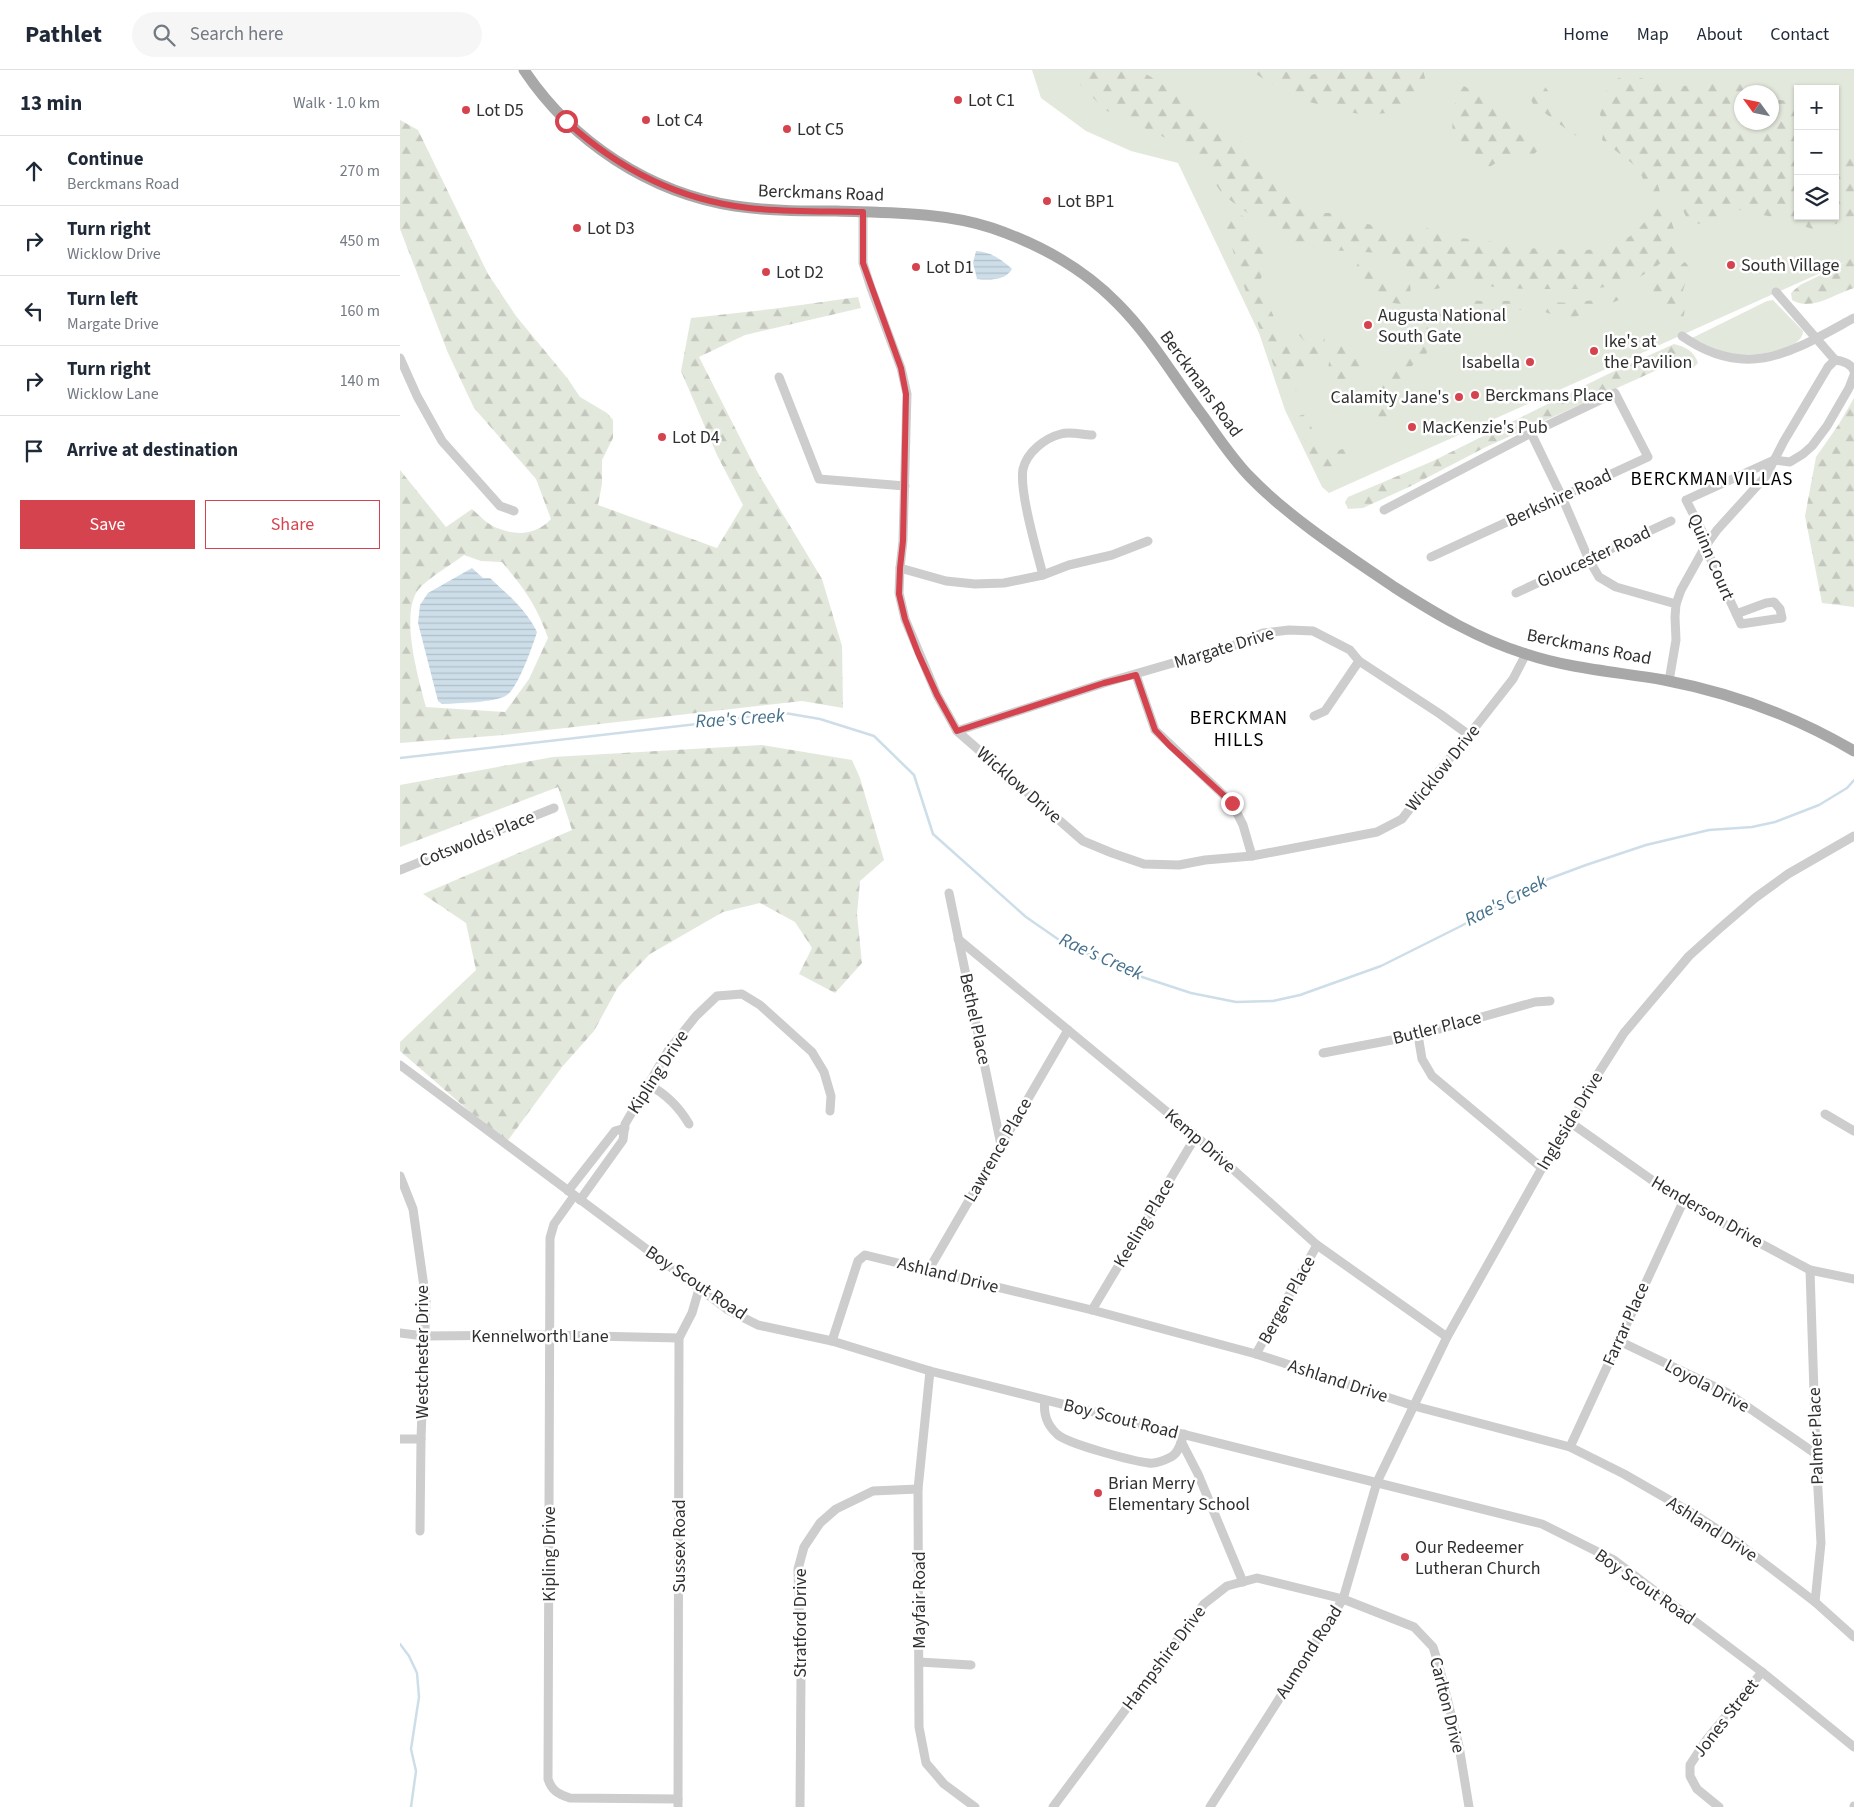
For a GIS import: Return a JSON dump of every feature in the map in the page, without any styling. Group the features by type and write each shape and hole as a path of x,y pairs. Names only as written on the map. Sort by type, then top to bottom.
{"main road":[{"name":"Berckmans Road","path":"524,70 557,112 588,140 624,166 663,185 701,199 749,208 928,216 986,226 1030,242 1083,273 1120,306 1152,344 1225,447 1248,476 1271,498 1318,534 1433,612 1473,634 1526,654 1563,664 1669,681 1737,697 1772,710 1834,739 1854,751"}],"street":[{"name":"Wicklow Drive","path":"863,212 863,263 901,368 906,394 905,486 899,594 905,619 937,695 957,731 1083,841 1144,864 1180,865 1205,860 1252,856 1377,832 1402,819 1438,771 1469,736 1513,679 1526,654"},
{"path":"1774,460 1790,462 1812,446 1840,404 1854,373 1852,367 1843,361 1835,360 1776,292"},
{"path":"1682,336 1711,352 1728,358 1745,360 1776,356 1799,347 1854,318"},
{"path":"400,358 417,396 442,441 500,506 514,510"},
{"path":"1669,681 1676,640 1674,617 1681,590 1705,547 1717,530 1755,489 1828,367 1835,360"},
{"path":"779,377 819,479 905,486"},
{"name":"Berkshire Road","path":"1431,557 1648,457 1615,393 1531,433"},
{"path":"1043,575 1033,540 1024,491 1023,469 1033,451 1046,441 1062,433 1092,435"},
{"path":"1384,510 1531,433 1562,497 1589,560 1599,577 1616,587 1676,604"},
{"name":"Quinn Court","path":"1736,614 1774,602 1780,609 1782,618 1741,624 1736,614 1705,547 1704,535 1686,500 1774,460"},
{"name":"Gloucester Road","path":"1516,593 1671,521"},
{"path":"900,568 946,581 975,584 1004,583 1043,575 1069,565 1112,555 1148,541"},
{"name":"Margate Drive","path":"957,731 1095,686 1234,645 1263,633 1289,630 1313,631 1350,650 1359,661 1440,714 1469,736"},
{"path":"1314,716 1325,712 1359,661"},
{"path":"1136,675 1155,730 1232,803 1243,825 1252,856"},
{"name":"Cotswolds Place","path":"400,870 554,808"},
{"name":"Ingleside Drive","path":"1377,1482 1447,1337 1542,1168 1624,1033 1689,956 1754,898 1788,874 1854,836"},
{"name":"Bethel Place","path":"949,893 1001,1144"},
{"name":"Kemp Drive","path":"958,939 1196,1136 1317,1245 1447,1337"},
{"name":"Kipling Drive","path":"574,1196 623,1140 625,1124 668,1051 696,1016 717,996 742,994 760,1005 812,1052 824,1072 831,1096 830,1111"},
{"name":"Butler Place","path":"1323,1053 1418,1035 1536,1002 1550,1001"},
{"name":"Lawrence Place","path":"928,1271 1068,1030"},
{"path":"1418,1035 1422,1059 1432,1076 1542,1168"},
{"name":"Boy Scout Road","path":"400,1065 699,1289 728,1310 758,1325 832,1341 930,1371 1046,1400 1183,1438 1377,1482 1542,1524 1614,1560 1762,1672 1854,1747"},
{"path":"649,1085 659,1090 680,1108 689,1124"},
{"path":"1825,1114 1854,1132"},
{"name":"Henderson Drive","path":"1571,1123 1683,1202 1810,1270 1854,1279"},
{"name":"Kipling Drive","path":"625,1128 615,1131 554,1224 550,1238 548,1779 551,1789 570,1798 678,1803"},
{"name":"Keeling Place","path":"1092,1310 1196,1136"},
{"name":"Westchester Drive","path":"400,1176 413,1209 426,1301 420,1531"},
{"name":"Farrar Place","path":"1570,1447 1683,1202"},
{"name":"Bergen Place","path":"1256,1354 1317,1245"},
{"name":"Ashland Drive","path":"832,1341 858,1261 866,1255 1092,1310 1256,1354 1414,1406 1570,1447 1624,1474 1698,1516 1738,1543 1815,1602 1854,1637"},
{"name":"Palmer Place","path":"1810,1270 1821,1543 1815,1602"},
{"name":"Sussex Road","path":"678,1803 680,1338 692,1313 699,1289"},
{"name":"Kennelworth Lane","path":"400,1333 424,1336 550,1335 680,1338"},
{"name":"Loyola Drive","path":"1619,1341 1726,1392 1816,1454"},
{"name":"Mayfair Road","path":"930,1371 918,1490 920,1727 926,1764 944,1784 975,1807"},
{"path":"1046,1400 1044,1410 1048,1423 1058,1436 1074,1444 1151,1464 1172,1457 1177,1452 1183,1438"},
{"path":"1183,1438 1243,1582"},
{"path":"400,1439 421,1439"},
{"name":"Aumond Road","path":"1210,1807 1343,1599 1377,1482"},
{"name":"Stratford Drive","path":"800,1807 798,1569 804,1547 820,1523 836,1508 873,1490 918,1490"},
{"name":"Hampshire Drive","path":"1053,1807 1204,1604 1227,1586 1257,1578 1343,1599"},
{"name":"Carlton Drive","path":"1343,1599 1414,1627 1433,1647 1459,1746 1469,1807"},
{"path":"919,1662 971,1665"},
{"name":"Jones Street","path":"1719,1807 1697,1789 1690,1776 1690,1765 1707,1739 1762,1672"}],"green space":[{"path":"1032,70 1854,70 1854,258 1329,493 1322,487 1285,410 1259,333 1178,163 1131,151 1086,131 1041,98"},
{"path":"1066,70 1139,70 1158,81 1180,98 1206,124 1222,126 1235,135 1241,141 1257,169 1266,177 1323,213 1344,213 1355,221 1405,233 1415,233 1428,228 1435,228 1457,238 1485,240 1520,249 1542,248 1579,251 1603,248 1629,237 1650,215 1651,196 1638,168 1602,140 1607,130 1612,130 1600,115 1603,97 1611,82 1623,76 1641,78 1669,87 1734,82 1743,85 1734,85 1734,130 1779,130 1779,100 1794,102 1794,220 1839,220 1839,154 1841,156 1854,152 1854,216 1819,231 1777,218 1740,210 1705,224 1689,223 1672,187 1655,172 1660,192 1675,231 1679,251 1640,277 1619,285 1591,289 1527,289 1494,287 1469,282 1426,291 1417,274 1400,261 1381,253 1329,250 1292,242 1223,195 1200,161 1181,145 1105,110"},
{"path":"1250,70 1283,70 1295,76 1337,70 1423,70 1425,78 1417,99 1410,106 1387,113 1364,115 1306,101 1286,86 1271,84"},
{"path":"1464,86 1495,104 1518,133 1539,148 1539,150 1534,154 1520,153 1510,155 1490,167 1482,163 1471,147 1453,136 1452,124 1455,106 1460,88"},
{"path":"1538,87 1545,87 1552,96 1556,107 1566,115 1579,134 1578,136 1574,135 1533,104 1531,94"},
{"path":"400,120 418,130 488,274 516,316 568,379 580,397 607,413 613,420 613,438 602,460 602,484 598,505 717,548 743,505 717,455 681,371 691,318 858,297 861,308 745,335 699,357 758,473 822,579 842,646 843,708 802,701 504,735 400,743 400,470 446,527 472,509 494,527 504,531 519,533 533,531 551,519 536,479 474,408 448,353 400,229","holes":["464,555 481,561 502,562 529,598 548,638 529,679 505,712 426,707 412,647 411,615 413,601 418,590 433,576"]},
{"path":"1228,210 1245,217 1259,235 1267,259 1260,282 1292,357 1305,357 1308,352 1308,345 1289,324 1320,333 1325,337 1322,355 1316,361 1306,364 1297,375 1294,398 1282,389 1243,283 1223,223 1223,214"},
{"path":"1854,257 1854,288 1815,303 1799,303 1792,300 1791,293 1800,285"},
{"path":"1362,261 1389,286 1408,282 1411,292 1408,301 1396,304 1369,295 1360,284 1355,270 1358,263"},
{"path":"1685,262 1690,268 1682,293 1684,312 1682,321 1676,323 1663,300 1643,295 1619,300 1567,320 1557,311 1551,314 1542,311 1541,306 1549,302 1573,303 1628,295 1642,290"},
{"path":"1472,300 1526,301 1527,306 1524,310 1494,312 1473,316 1441,328 1429,351 1411,367 1405,381 1393,389 1381,389 1392,373 1415,351 1429,323 1440,312"},
{"path":"1773,300 1803,331 1801,338 1794,344 1773,352 1739,355 1722,351 1692,338 1767,301"},
{"path":"1338,341 1365,358 1363,370 1356,381 1336,379 1329,372 1328,367 1335,342"},
{"path":"1674,344 1689,350 1694,355 1698,363 1693,368 1676,362 1486,447 1411,486 1363,508 1348,509 1345,502 1348,497 1433,461 1606,375"},
{"path":"1385,396 1391,398 1390,415 1393,424 1387,431 1382,431 1377,422 1375,411 1377,402"},
{"path":"1854,398 1854,607 1822,603 1805,516 1816,457"},
{"path":"1305,414 1321,447 1332,453 1345,448 1346,454 1336,466 1336,477 1330,481 1323,478 1318,472 1307,448 1299,422 1299,416"},
{"path":"762,745 852,760 860,778 884,860 860,881 857,914 862,963 835,993 799,974 812,948 795,922 760,903 723,912 650,954 618,987 594,1031 562,1067 506,1143 400,1051 400,1042 476,970 466,923 423,894 572,830 558,787 400,847 400,785 553,757"}],"water":[{"path":"976,251 996,257 1012,269 1001,278 977,279 973,263"},
{"path":"472,568 483,578 490,578 510,596 528,616 537,632 529,656 516,684 507,695 494,700 442,704 438,701 418,623 420,605 428,593"}],"waterway":[{"name":"Rae's Creek","path":"400,758 697,724 779,712 820,719 874,736 914,775 933,834 1026,917 1065,944 1136,975 1191,993 1236,1002 1273,1001 1300,995 1381,966 1461,926 1543,881 1646,845 1709,830 1752,827 1775,822 1819,805 1847,788 1854,780"},
{"name":"Rae's Creek","path":"400,1644 409,1656 417,1673 419,1697 411,1749 416,1771 411,1807"}],"place":[{"name":"Lot C1","path":"958,100"},
{"name":"Lot D5","path":"466,110"},
{"name":"Lot C4","path":"646,120"},
{"name":"Lot C5","path":"787,129"},
{"name":"Lot BP1","path":"1047,201"},
{"name":"Lot D3","path":"577,228"},
{"name":"South Village","path":"1731,265"},
{"name":"Lot D1","path":"916,267"},
{"name":"Lot D2","path":"766,272"},
{"name":"Augusta National South Gate","path":"1368,325"},
{"name":"Ike's at the Pavilion","path":"1594,351"},
{"name":"Isabella","path":"1530,362"},
{"name":"Berckmans Place","path":"1475,395"},
{"name":"Calamity Jane's","path":"1459,397"},
{"name":"MacKenzie's Pub","path":"1412,427"},
{"name":"Lot D4","path":"662,437"},
{"name":"Brian Merry Elementary School","path":"1098,1493"},
{"name":"Our Redeemer Lutheran Church","path":"1405,1557"}],"district":[{"name":"BERCKMAN VILLAS","path":"1712,479"},
{"name":"BERCKMAN HILLS","path":"1239,729"}],"route":[{"path":"566,121 600,150 624,166 663,185 701,199 732,206 767,210 863,212 863,263 901,368 906,394 903,541 899,594 905,619 918,653 937,695 957,731 1104,683 1136,675 1155,730 1232,803"}]}
